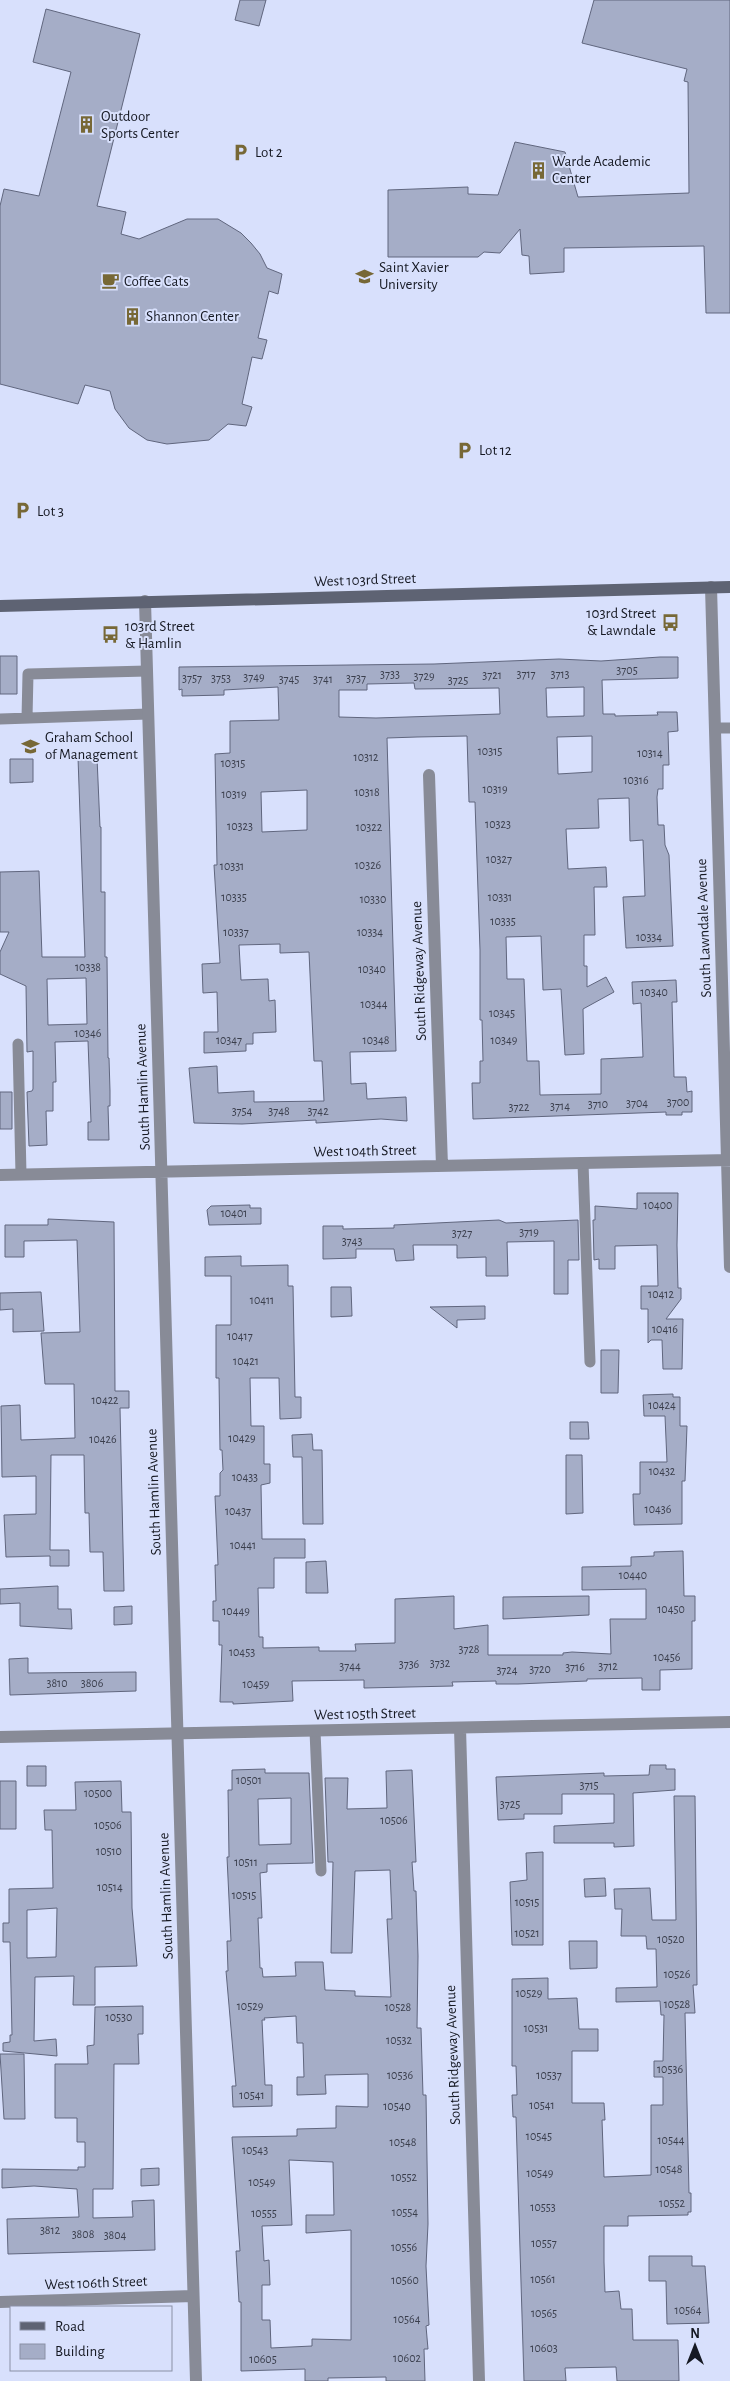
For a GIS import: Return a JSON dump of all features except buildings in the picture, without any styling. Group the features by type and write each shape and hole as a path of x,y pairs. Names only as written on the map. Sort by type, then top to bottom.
{"main road":[{"name":"West 103rd Street","path":"0,606 730,587"}],"street":[{"name":"South Lawndale Avenue","path":"711,587 730,1267"},
{"name":"South Hamlin Avenue","path":"145,601 196,2381"},
{"name":"South Ridgeway Avenue","path":"429,775 442,1166"},
{"name":"West 104th Street","path":"0,1175 728,1160"},
{"name":"West 105th Street","path":"0,1738 730,1722"},
{"name":"South Ridgeway Avenue","path":"460,1728 478,2381"},
{"name":"West 106th Street","path":"0,2302 194,2296"}],"lane":[{"path":"27,718 28,674 147,671"},
{"path":"0,719 148,714"},
{"path":"715,728 730,728"},
{"path":"18,1044 21,1174"},
{"path":"583,1163 590,1362"},
{"path":"315,1731 321,1871"}],"place":[{"name":"Outdoor Sports Center","path":"87,125"},
{"name":"Lot 2","path":"241,152"},
{"name":"Warde Academic Center","path":"538,170"},
{"name":"Saint Xavier University","path":"365,276"},
{"name":"Coffee Cats","path":"110,281"},
{"name":"Shannon Center","path":"132,316"},
{"name":"Lot 12","path":"465,450"},
{"name":"Lot 3","path":"23,511"},
{"name":"103rd Street & Lawndale","path":"670,622"},
{"name":"103rd Street & Hamlin","path":"111,635"},
{"name":"Graham School of Management","path":"31,746"}]}
